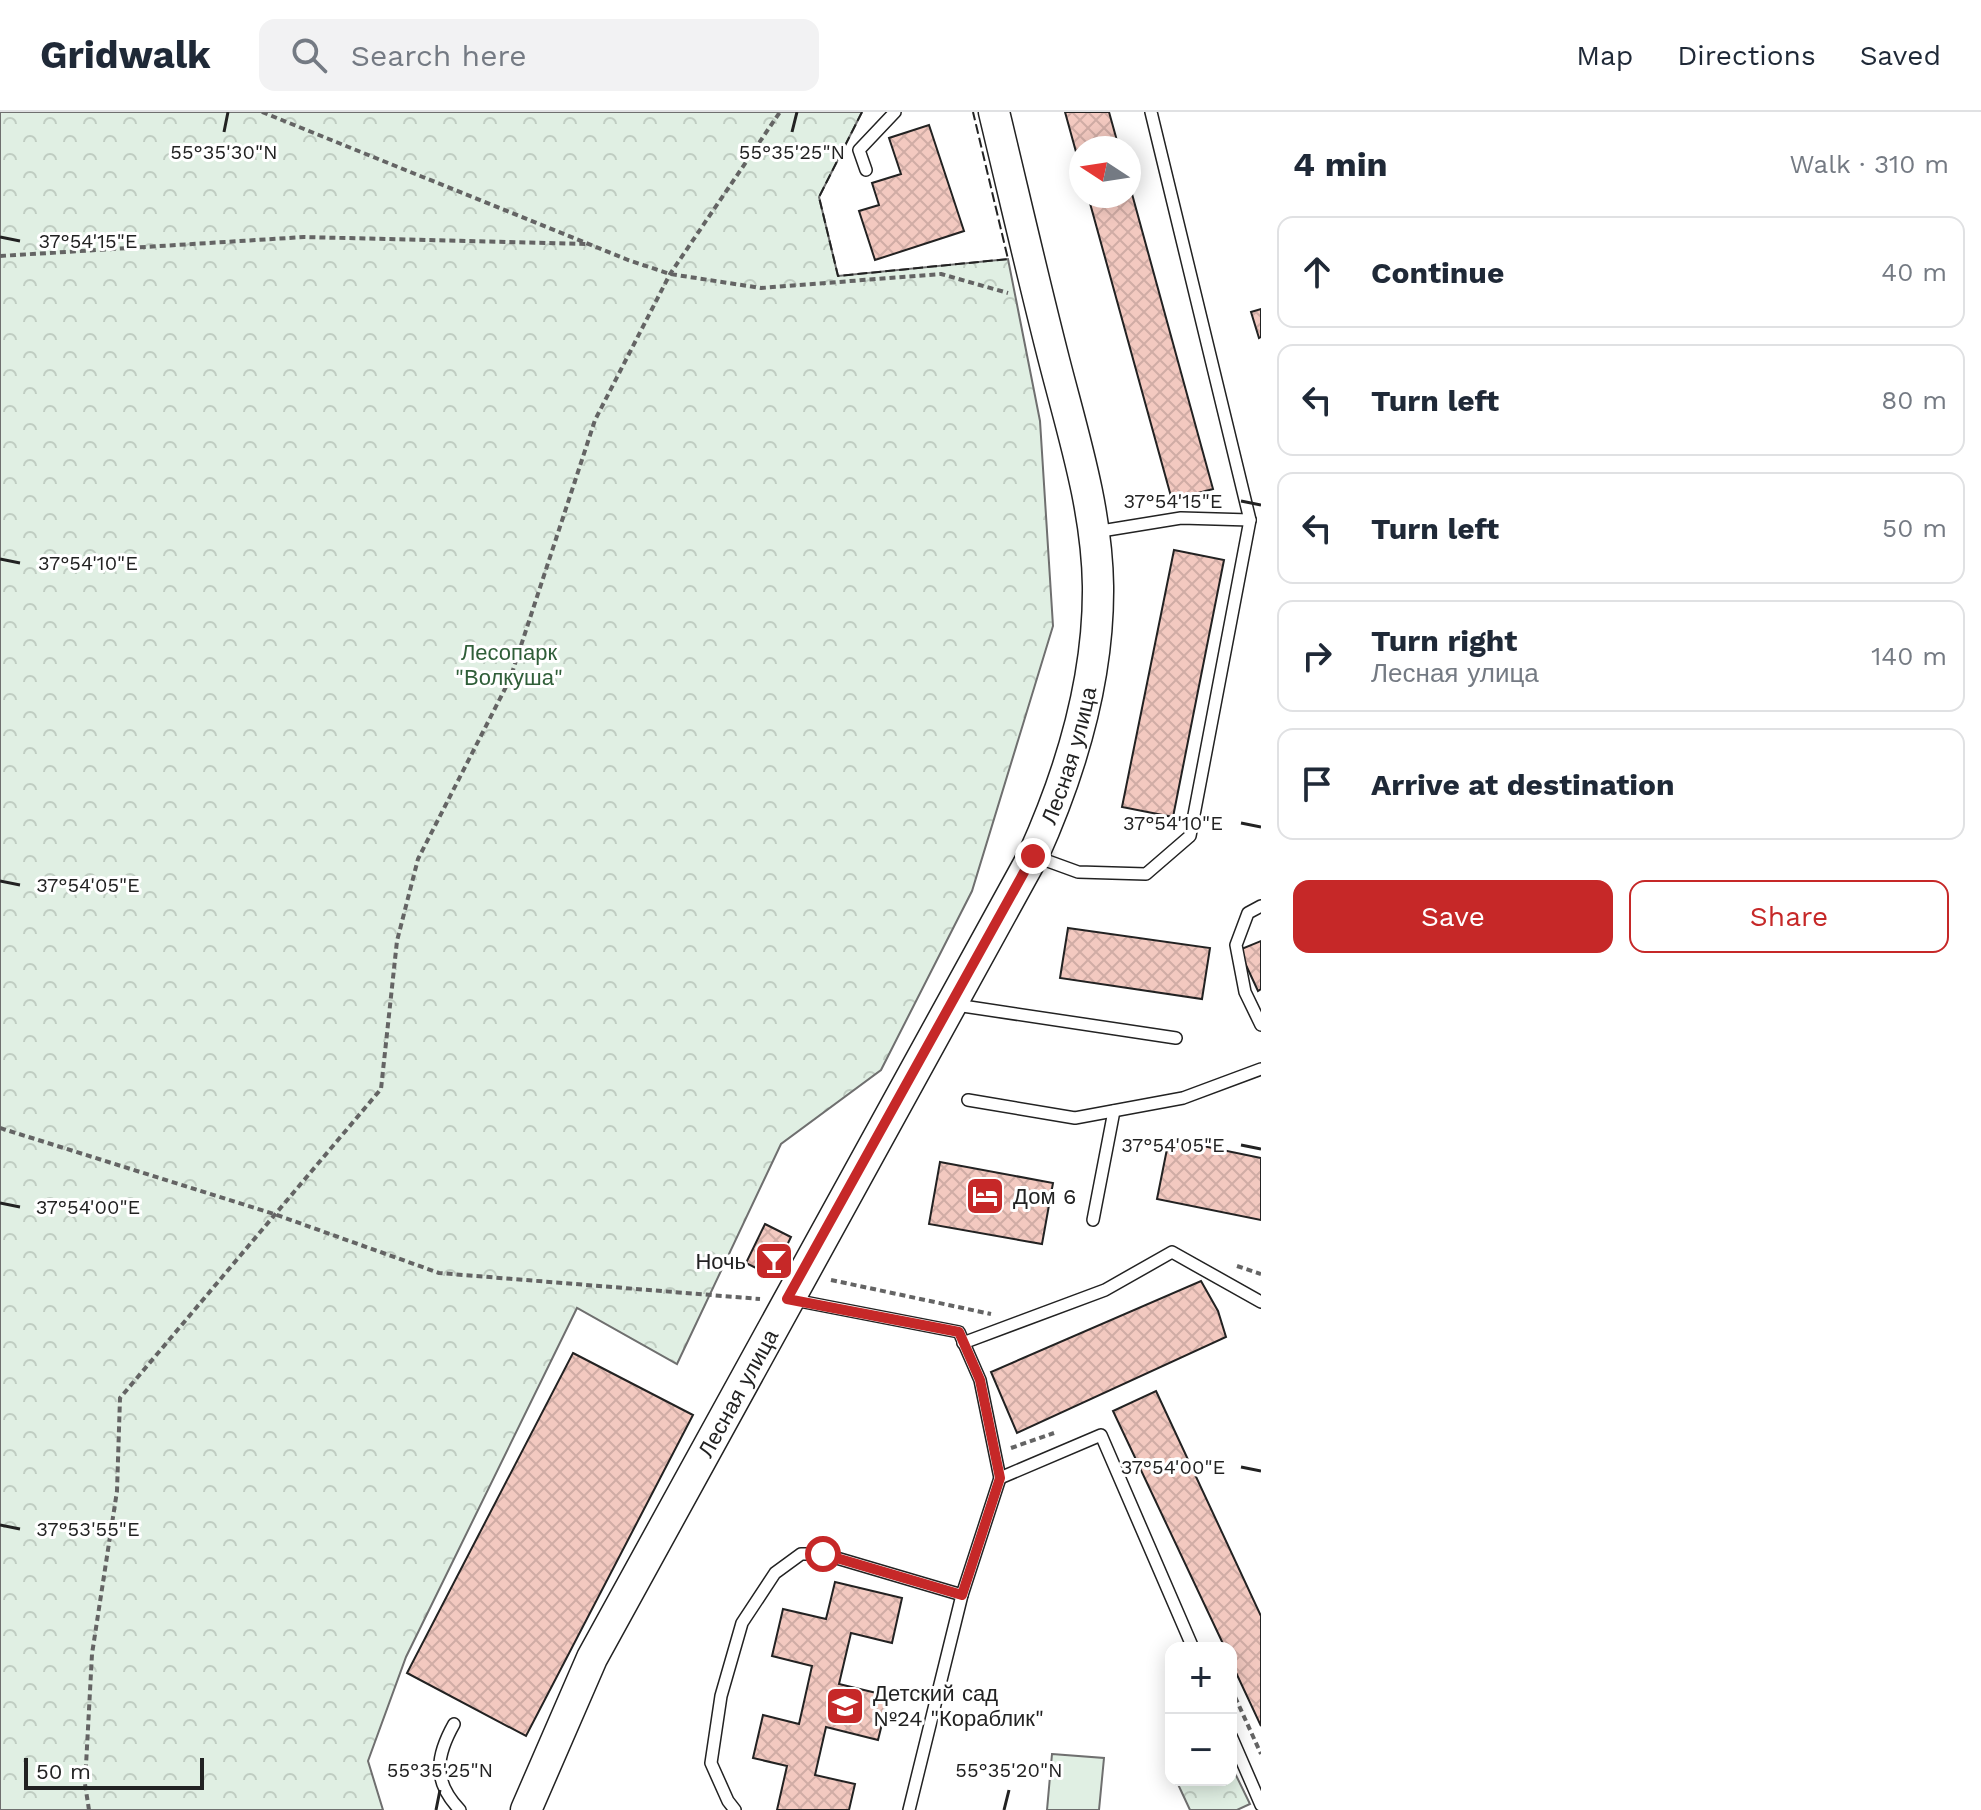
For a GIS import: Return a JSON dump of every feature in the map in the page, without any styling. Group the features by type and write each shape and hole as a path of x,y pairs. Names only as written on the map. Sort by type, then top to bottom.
{"street":[{"name":"Лесная улица","path":"526,1810 592,1658 1033,856 1059,799 1094,654 1098,588 1095,532 994,112"}],"lane":[{"path":"866,170 859,150 895,112"},
{"path":"1033,856 1078,872 1146,874 1190,836 1250,520 1151,112"},
{"path":"1095,532 1181,518 1250,520"},
{"path":"1261,906 1248,913 1236,945 1245,992 1261,1025"},
{"path":"951,1004 1176,1038"},
{"path":"968,1100 1075,1118 1183,1098 1261,1069"},
{"path":"1093,1220 1114,1111"},
{"path":"968,1341 1105,1290 1172,1252 1261,1302"},
{"path":"787,1300 959,1332 968,1341 980,1380 1000,1478 962,1595 909,1810"},
{"path":"1000,1478 1101,1435 1190,1642"},
{"path":"735,1810 711,1763 721,1696 742,1623 775,1573 801,1554 823,1554 962,1595"},
{"path":"454,1724 441,1747 438,1772 449,1799 460,1810"},
{"path":"1237,1750 1261,1805"}],"path":[{"path":"262,112 670,274 761,288 941,274 1039,301"},
{"path":"89,1810 85,1784 92,1654 117,1491 120,1398 381,1089 397,941 418,859 510,679 595,420 670,274 780,112"},
{"path":"0,256 304,237 589,244"},
{"path":"0,1128 274,1214 439,1273 787,1300 820,1278 1000,1316"},
{"path":"1236,1266 1261,1274"},
{"path":"962,1306 968,1341"},
{"path":"1007,1436 1012,1449 1066,1429"},
{"path":"1237,1701 1261,1754"}],"green space":[{"name":"Лесопарк \"Волкуша\"","path":"0,112 862,112 819,197 838,276 1008,259 1040,421 1053,626 972,891 881,1070 781,1144 677,1364 577,1308 406,1657 368,1761 383,1810 0,1810"},
{"path":"1052,1754 1104,1758 1099,1810 1047,1810"},
{"path":"1237,1777 1250,1804 1237,1810 1190,1810 1179,1786 1237,1786"}],"building":[{"path":"1065,112 1109,112 1116,136 1072,136"},
{"path":"929,125 964,231 875,260 859,211 879,205 872,183 901,174 889,138"},
{"path":"1091,208 1136,208 1213,489 1172,500"},
{"path":"1261,309 1261,337 1259,338 1251,312"},
{"path":"1174,550 1224,560 1173,817 1122,807"},
{"path":"1068,928 1210,948 1202,999 1060,978"},
{"path":"1261,941 1261,989 1258,991 1239,950"},
{"path":"1169,1139 1261,1158 1261,1220 1157,1199"},
{"path":"940,1162 1053,1183 1042,1244 929,1224"},
{"path":"765,1224 791,1237 772,1276 746,1263"},
{"path":"1201,1281 1218,1311 1226,1337 1017,1433 991,1372"},
{"path":"573,1353 693,1415 526,1736 407,1673"},
{"path":"1156,1391 1261,1616 1261,1726 1237,1675 1237,1642 1222,1642 1113,1411"},
{"name":"Детский сад №24 \"Кораблик\"","path":"835,1582 902,1598 892,1643 851,1633 839,1684 889,1696 878,1740 826,1727 815,1775 855,1784 849,1810 777,1810 787,1766 753,1758 763,1715 799,1724 812,1666 772,1656 783,1609 826,1619"}],"fence":[{"path":"862,112 819,197 838,276 1008,259 973,112"}],"place":[{"name":"Дом 6","path":"985,1196"},
{"name":"Ночь","path":"774,1261"},
{"name":"Детский сад №24 \"Кораблик\"","path":"845,1706"}],"route":[{"path":"823,1554 962,1595 1000,1478 980,1380 959,1332 787,1299 1033,856"}]}
